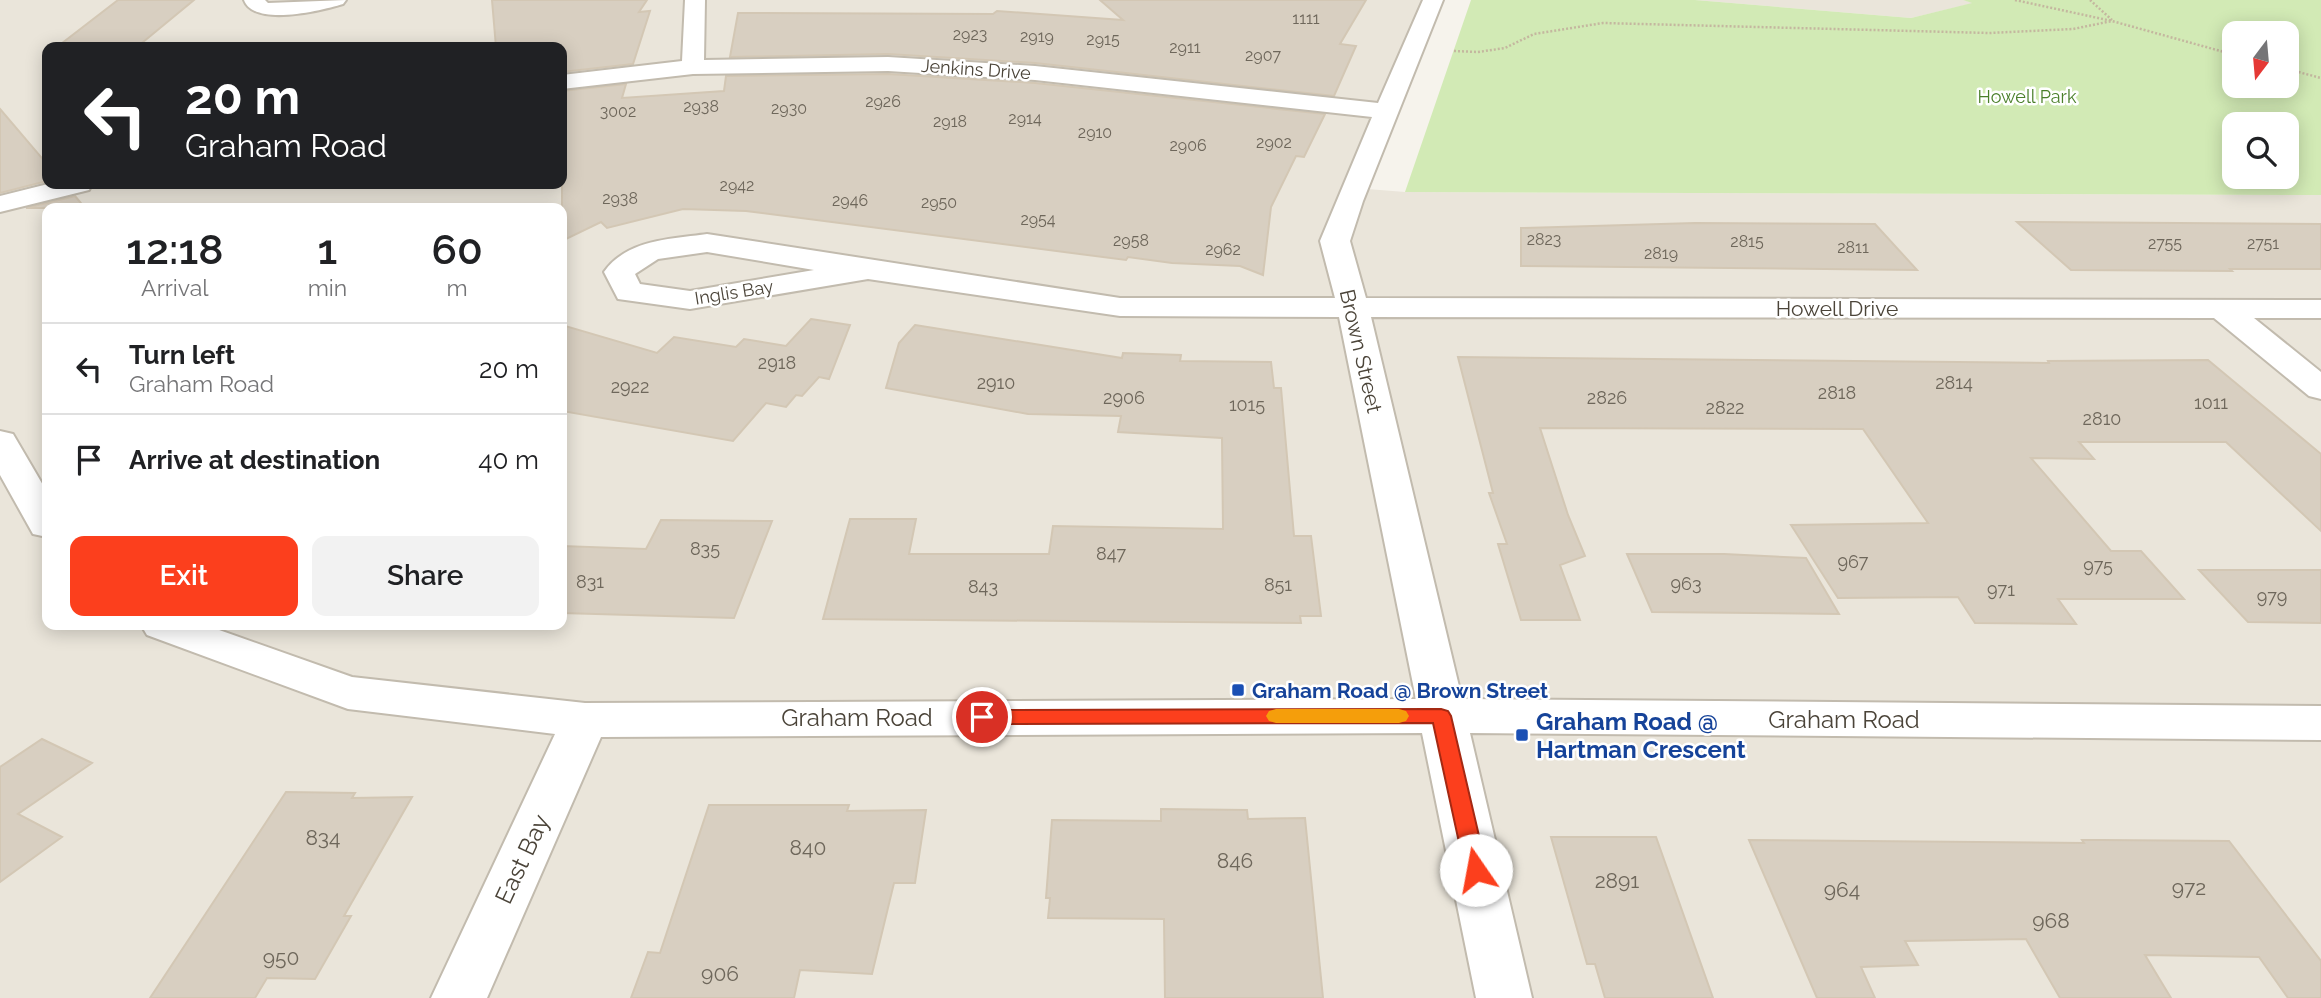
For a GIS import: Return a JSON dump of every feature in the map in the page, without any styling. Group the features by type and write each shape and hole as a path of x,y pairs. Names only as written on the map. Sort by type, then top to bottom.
{"street":[{"path":"255,0 264,9 314,6 336,0"},
{"path":"693,67 695,0"},
{"name":"Brown Street","path":"1433,0 1354,188 1335,241 1353,308 1504,998"},
{"name":"Jenkins Drive","path":"567,81 693,67 888,64 1035,73 1388,111"},
{"path":"0,204 59,189"},
{"name":"Inglis Bay","path":"868,270 690,300 629,292 619,272 650,251 706,243 1120,307 1353,308"},
{"name":"Howell Drive","path":"1353,308 2321,309"},
{"path":"2221,309 2321,389"},
{"path":"2,448 42,516"},
{"name":"Graham Road","path":"176,630 348,693 585,720 772,717 1441,716 2321,723"},
{"name":"East Bay","path":"458,998 585,720"}],"path":[{"path":"2015,0 2112,21 2222,51"},
{"path":"2090,0 2112,21"},
{"path":"1415,48 1478,52 1505,48 1534,34 1603,23 1989,33 2073,29 2112,21"},
{"path":"2300,72 2321,78"}],"shaded area":[{"path":"0,0 1433,0 1355,188 1405,192 2321,195 2321,998 0,998"},
{"path":"1695,0 1963,0 1974,3 1911,18"}],"green space":[{"name":"Howell Park","path":"1471,0 1695,0 1911,18 1972,3 1963,0 2321,0 2321,195 1405,192"}],"building":[{"path":"118,0 194,0 143,42 63,42"},
{"path":"492,0 647,0 639,12 650,11 633,64 567,71 567,42 496,42"},
{"path":"1100,0 1366,0 1340,44 1356,46 1334,96 1035,63 888,54 730,57 738,13 993,14 997,11 1123,20"},
{"path":"888,74 1035,83 1325,114 1304,157 1296,156 1271,207 1263,275 1240,266 1172,263 1128,257 1126,260 746,211 683,209 607,228 601,222 567,239 567,203 562,203 562,189 567,189 567,90 626,84 622,98 724,91 726,76"},
{"path":"0,109 42,158 42,182 0,193"},
{"path":"75,196 81,203 46,203"},
{"path":"42,204 42,208 26,208"},
{"path":"2017,222 2321,224 2321,269 2071,270"},
{"path":"1695,223 1875,224 1917,270 1521,266 1521,228"},
{"path":"811,319 850,325 829,379 819,377 802,396 796,395 786,407 766,403 733,441 567,412 567,326 657,353 674,337 736,347 744,339 786,346"},
{"path":"915,325 1122,358 1123,353 1181,355 1180,361 1271,362 1274,388 1281,388 1294,536 1311,536 1321,616 1300,616 1301,623 823,619 850,519 916,519 909,554 1049,554 1053,526 1223,529 1222,438 1118,432 1121,416 1028,414 886,388 899,343"},
{"path":"1458,357 2049,363 2048,361 2208,360 2321,454 2321,531 2226,442 2079,442 2094,459 2031,458 2111,551 2141,551 2184,599 2058,599 2076,624 1975,623 1958,597 1838,598 1791,525 1928,523 1863,429 1540,428 1568,515 1585,556 1560,565 1580,620 1521,620 1498,544 1507,544 1489,493 1493,493"},
{"path":"661,520 772,521 734,618 567,613 567,546 646,549"},
{"path":"1627,554 1724,554 1806,558 1839,614 1652,612"},
{"path":"2199,570 2321,570 2321,623 2248,622"},
{"path":"42,739 92,763 18,814 62,837 0,882 0,767"},
{"path":"286,792 355,793 352,798 412,797 344,916 351,916 315,979 267,978 255,998 150,998"},
{"path":"709,805 849,805 847,811 926,810 915,883 894,883 872,974 800,970 794,998 631,998 648,952 660,953"},
{"path":"1161,809 1247,810 1248,819 1305,818 1323,998 1165,998 1164,919 1048,918 1050,898 1046,898 1052,820 1161,821"},
{"path":"1551,837 1656,837 1713,998 1605,998 1595,964 1587,964"},
{"path":"1749,840 2084,843 2082,840 2229,841 2321,961 2321,998 2288,998 2259,957 2145,955 2171,998 2060,998 2026,939 1905,941 1918,965 1861,967 1875,998 1817,998"}],"slow traffic":[{"path":"1276,716 1399,716"}],"place":[{"name":"Graham Road @ Brown Street","path":"1238,690"},
{"name":"Graham Road @ Hartman Crescent","path":"1522,735"}],"route":[{"path":"982,717 1441,716 1476,870"}]}
